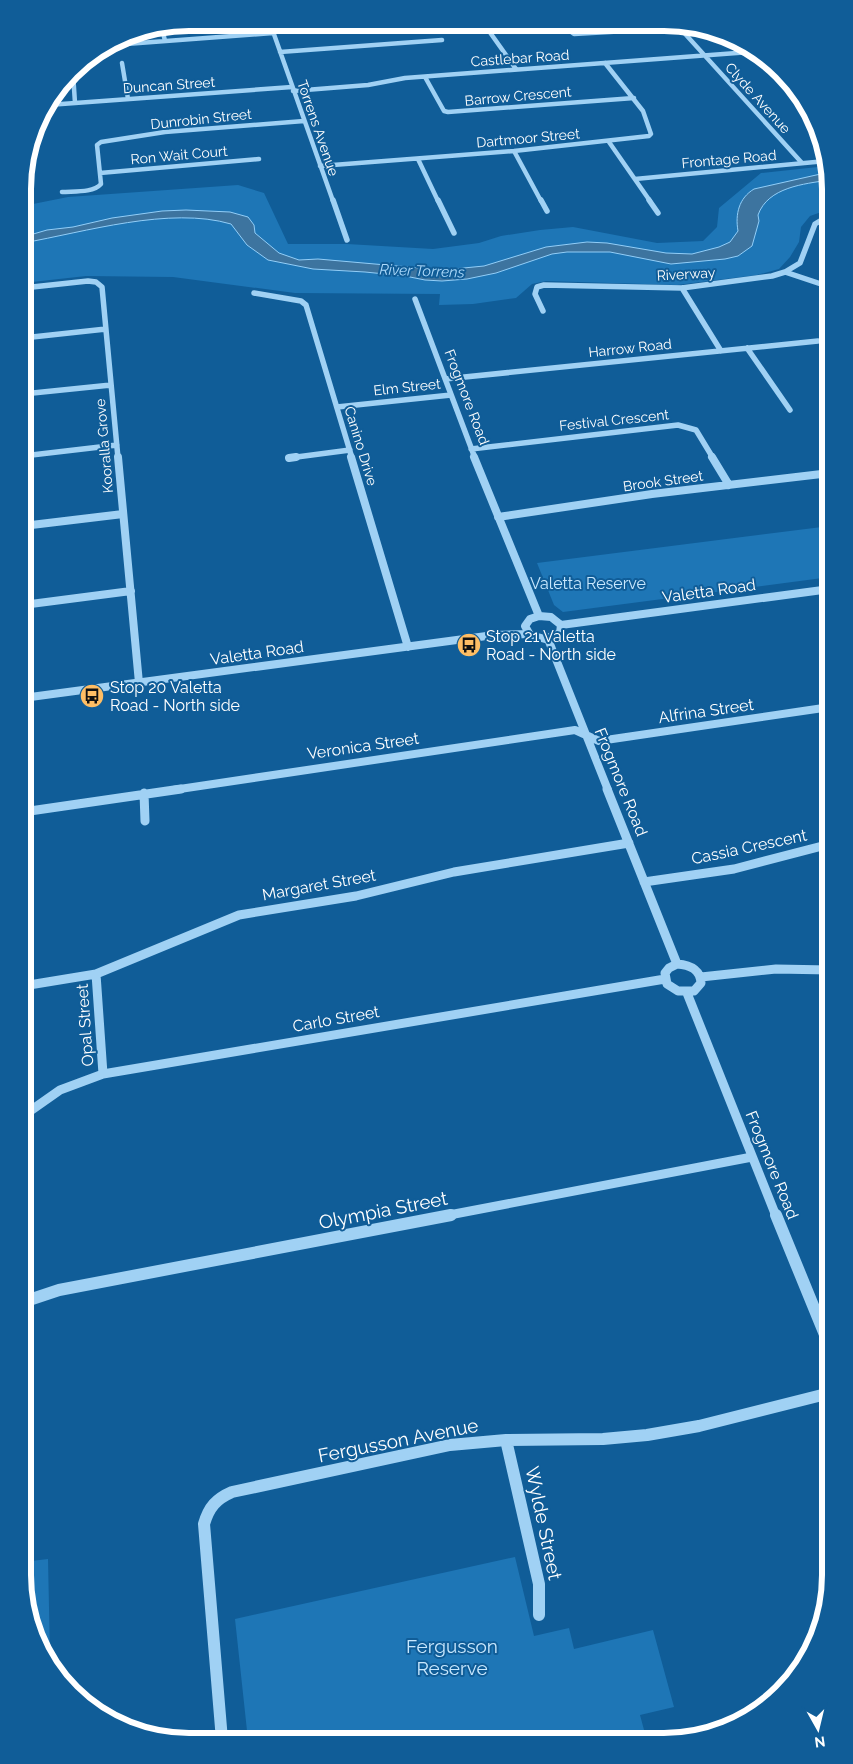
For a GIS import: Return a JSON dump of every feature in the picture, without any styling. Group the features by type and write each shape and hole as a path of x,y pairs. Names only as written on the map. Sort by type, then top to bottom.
{"street":[{"path":"489,31 516,70"},
{"path":"567,31 574,34 618,31"},
{"path":"127,44 273,33"},
{"name":"Torrens Avenue","path":"273,33 347,240"},
{"name":"Clyde Avenue","path":"685,33 802,163"},
{"path":"163,34 165,41"},
{"path":"280,52 442,40"},
{"name":"Castlebar Road","path":"293,89 368,85 425,77 742,53"},
{"path":"122,63 128,99"},
{"name":"Dartmoor Street","path":"320,166 609,142 650,136 651,134 643,111 605,63"},
{"name":"Barrow Crescent","path":"425,77 444,111 448,112 634,98"},
{"path":"74,83 75,103"},
{"name":"Duncan Street","path":"57,104 293,89"},
{"name":"Dunrobin Street","path":"100,173 97,145 101,142 165,132 304,121"},
{"path":"609,142 658,213"},
{"path":"514,150 547,211"},
{"name":"Ron Wait Court","path":"100,173 260,159"},
{"path":"418,159 454,233"},
{"name":"Frontage Road","path":"635,179 819,162"},
{"path":"62,192 89,190 99,187 101,184 100,173"},
{"name":"Riverway","path":"544,311 535,294 537,287 544,285 682,288 757,279 785,272 800,263 816,224 822,220"},
{"path":"785,272 822,284"},
{"name":"Kooralla Grove","path":"32,287 96,282 102,287 139,683"},
{"path":"682,288 722,351"},
{"name":"Canino Drive","path":"254,293 301,301 306,305 408,647"},
{"name":"Frogmore Road","path":"415,299 450,394 538,616"},
{"path":"32,337 106,329"},
{"name":"Harrow Road","path":"445,379 818,341"},
{"path":"747,348 790,410"},
{"path":"32,393 111,385"},
{"name":"Elm Street","path":"337,407 450,394"},
{"name":"Festival Crescent","path":"472,449 678,425 686,426 696,430 729,485"},
{"path":"32,455 116,445"},
{"path":"289,458 350,450"},
{"name":"Brook Street","path":"498,517 822,474"},
{"path":"32,525 123,514"},
{"name":"Valetta Road","path":"561,625 822,590"},
{"path":"32,604 131,591"},
{"path":"538,616 551,617 561,625 560,633 548,639 535,638 528,631 527,622 538,616"},
{"name":"Valetta Road","path":"32,697 528,631"},
{"name":"Frogmore Road","path":"548,639 677,964"},
{"name":"Alfrina Street","path":"586,735 599,741 822,707"},
{"name":"Veronica Street","path":"32,811 575,730 586,735"},
{"path":"144,793 145,821"},
{"name":"Margaret Street","path":"31,985 96,974 239,915 356,896 454,872 628,843"},
{"name":"Cassia Crescent","path":"644,882 734,869 822,846"},
{"path":"677,964 692,966 701,977 699,988 687,993 674,990 665,979 667,969 677,964"},
{"path":"701,977 776,969 821,970"},
{"name":"Opal Street","path":"96,974 104,1074"},
{"name":"Carlo Street","path":"31,1110 60,1090 104,1074 665,979"},
{"name":"Frogmore Road","path":"687,993 821,1326"},
{"name":"Olympia Street","path":"31,1299 60,1290 752,1157"},
{"name":"Fergusson Avenue","path":"221,1733 204,1524 207,1512 215,1499 232,1492 450,1445 506,1440 603,1439 647,1435 699,1426 821,1395"},
{"name":"Wylde Street","path":"506,1440 540,1584 539,1615"}],"green space":[{"path":"820,167 822,212 810,216 801,227 799,242 790,257 779,269 757,275 677,285 546,281 532,284 516,298 473,304 439,305 440,294 295,293 173,277 86,276 32,282 32,204 68,197 238,185 264,193 288,244 347,244 433,249 479,243 501,236 573,227 657,243 703,241 717,227 719,208 761,173"},
{"name":"Valetta Reserve","path":"822,527 822,578 563,612 554,605 537,563"},
{"name":"Fergusson Reserve","path":"515,1557 534,1636 569,1628 574,1649 653,1630 674,1707 640,1715 645,1733 247,1733 235,1619"},
{"path":"48,1559 50,1648 34,1605 31,1561"}],"water":[{"name":"River Torrens","path":"821,174 821,181 788,188 770,198 758,215 759,221 752,246 738,256 671,264 610,252 567,252 552,254 496,273 467,279 442,281 365,272 313,269 268,260 247,245 231,224 207,219 155,219 100,227 32,241 32,234 47,230 73,227 112,218 162,211 186,210 230,212 248,217 254,225 255,233 279,253 299,260 318,259 443,270 484,266 546,247 587,242 607,243 666,253 692,254 730,242 738,231 739,207 745,197 754,189"}],"place":[{"name":"Stop 21 Valetta Road - North side","path":"469,645"},
{"name":"Stop 20 Valetta Road - North side","path":"92,696"}]}
